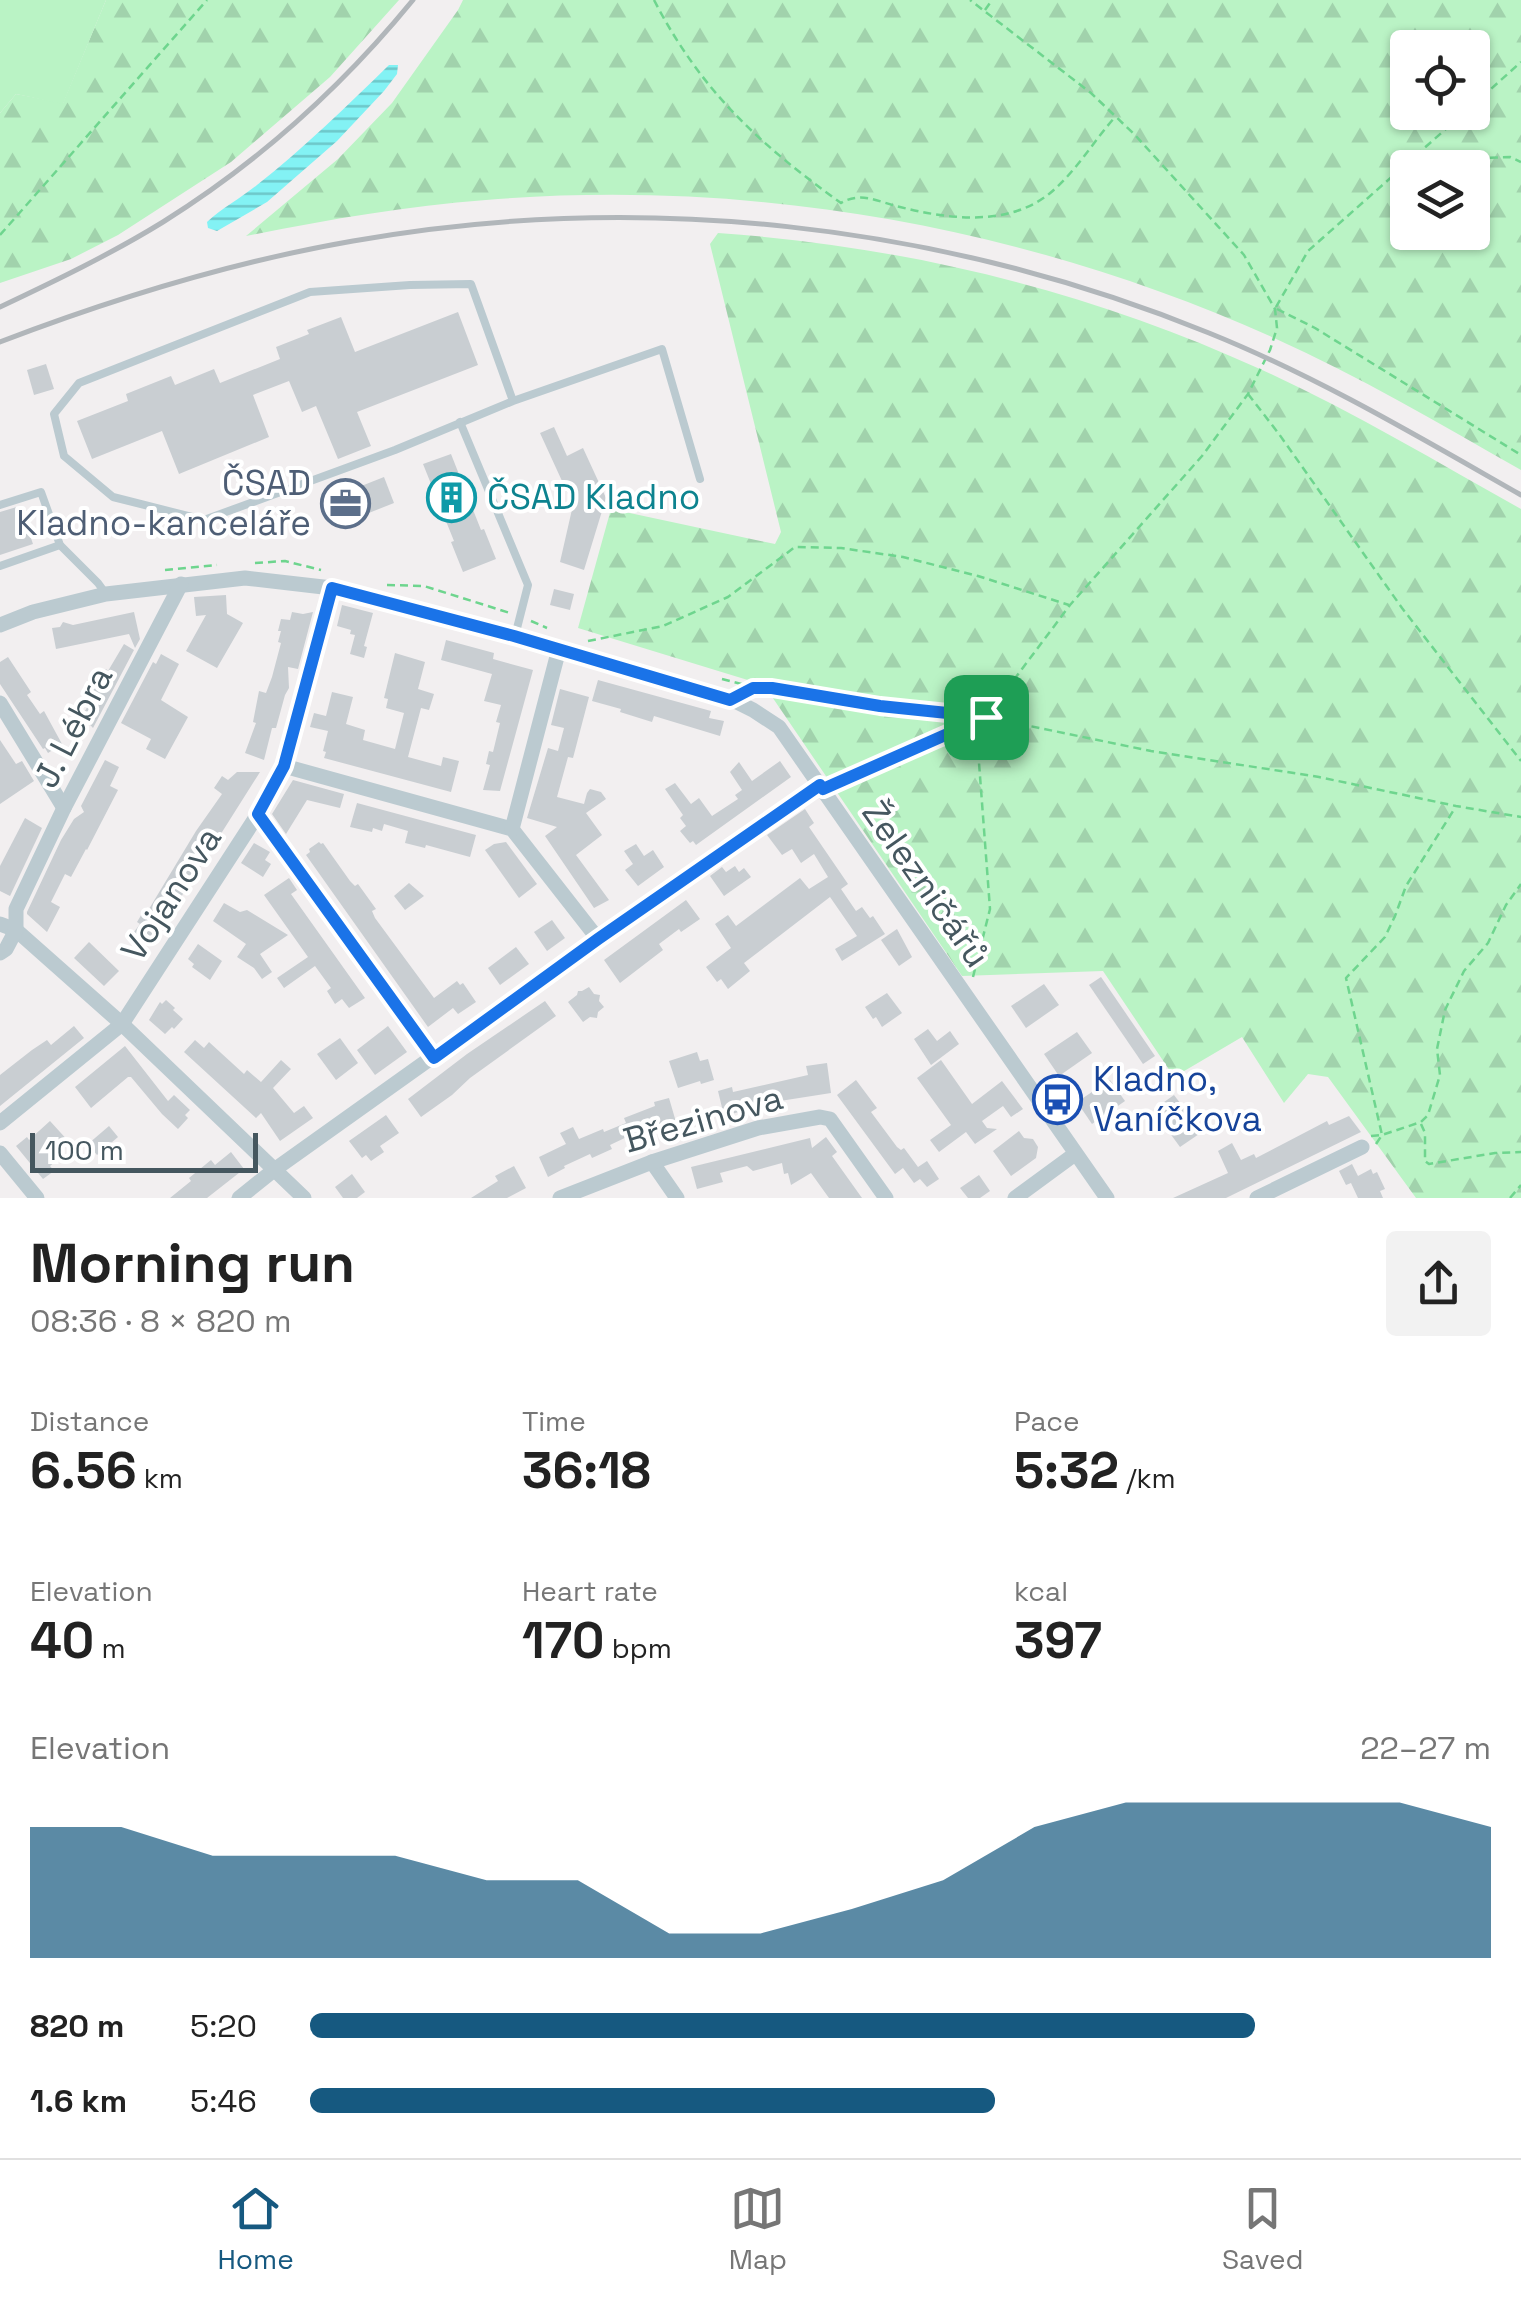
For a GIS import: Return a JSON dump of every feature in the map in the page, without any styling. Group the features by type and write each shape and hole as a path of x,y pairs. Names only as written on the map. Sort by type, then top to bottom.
{"street":[{"name":"Železničářů","path":"0,626 33,612 106,594 245,578 332,588 559,649 753,710 779,727 1107,1198"},
{"name":"J. Lébra","path":"0,953 6,949 8,927 64,808 180,584"},
{"name":"Vojanova","path":"0,1122 122,1024 258,814 284,766 332,588"},
{"path":"512,829 559,649"},
{"path":"0,703 64,808"},
{"path":"284,766 512,829 598,939"},
{"path":"240,1198 598,939 821,787"},
{"path":"258,814 434,1058"},
{"path":"8,927 122,1024 304,1198"},
{"name":"Březinova","path":"560,1198 652,1162 758,1128 820,1117 830,1119 886,1198"},
{"path":"1257,1198 1369,1146"},
{"path":"0,1153 37,1198"},
{"path":"1015,1198 1075,1154"},
{"path":"652,1162 678,1198"}],"lane":[{"path":"513,401 470,284 410,285 310,292 79,383 54,414 64,456 113,497 204,520 395,450 513,401 662,349 700,479"},
{"path":"460,422 528,585 514,636"},
{"path":"0,504 42,492 60,544 106,594"},
{"path":"0,566 60,544"}],"path":[{"path":"0,235 206,0"},
{"path":"654,0 699,75 726,106 789,166 841,203 852,197 870,198 963,217 993,218 1020,210 1049,194 1116,117"},
{"path":"821,787 986,717 1070,605 1202,456 1248,394 1277,328 1275,309 1244,255 1116,117 1091,93 970,0"},
{"path":"985,10 992,0"},
{"path":"1490,90 1521,62"},
{"path":"1424,150 1446,130"},
{"path":"1490,158 1510,157 1521,162"},
{"path":"1275,309 1308,251 1390,180"},
{"path":"1275,309 1315,328 1521,455"},
{"path":"1248,394 1402,608 1521,762"},
{"path":"578,643 662,626 728,597 795,547 841,548 904,557 1070,605"},
{"path":"730,700 753,688 772,688 880,706 986,717 1151,751 1319,777 1521,816"},
{"path":"973,978 990,909 976,722"},
{"path":"1382,1136 1346,978 1384,937 1406,886 1456,806"},
{"path":"1369,1146 1428,1115 1440,1075 1437,1050 1445,1010 1464,971 1488,943 1521,884"},
{"path":"1420,1122 1425,1161 1429,1164 1495,1152 1521,1152"},
{"path":"1510,1198 1521,1185"}],"green space":[{"path":"0,0 106,0 63,104 16,94 0,113"},
{"path":"106,0 399,0 330,77 231,162 118,235 71,259 0,283 0,113 16,94 63,103"},
{"path":"463,0 1521,0 1521,470 1337,368 1181,299 987,240 889,219 789,205 587,195 426,206 246,236 338,159 392,103"},
{"path":"718,233 788,239 927,261 1063,295 1130,317 1294,385 1521,509 1521,1198 1416,1198 1328,1077 1308,1074 1284,1103 1242,1037 1174,1077 1103,971 962,976 764,685 578,628 611,509 775,544 781,532 710,244"}],"water":[{"path":"389,65 398,65 397,74 337,141 267,202 217,231 208,228 207,222 292,156"}],"building":[{"path":"458,312 478,365 357,412 371,446 338,459 316,406 302,412 289,381 253,395 269,437 179,474 162,431 92,459 77,421 128,401 126,394 171,376 175,385 214,369 220,383 280,359 276,347 341,317 355,352"},
{"path":"46,364 54,389 34,395 27,370"},
{"path":"554,427 567,456 583,448 606,498 584,570 560,562 573,505 540,433"},
{"name":"ČSAD Kladno","path":"451,454 496,559 463,572 423,464"},
{"path":"384,477 394,503 341,524 331,498"},
{"path":"20,506 33,544 0,555 0,512"},
{"path":"554,589 574,594 570,610 550,605"},
{"path":"226,595 227,614 243,623 217,668 186,651 206,615 196,616 194,597"},
{"path":"342,605 373,613 364,658 350,654 355,635 350,634 351,630 337,626"},
{"path":"134,612 140,639 135,648 129,634 56,649 52,628 63,622 73,625"},
{"path":"292,612 313,612 298,669 288,667 289,688 264,760 245,753 256,723 253,722 259,691 266,693 272,677 281,643 281,619 290,620"},
{"path":"446,640 494,653 493,659 533,670 500,791 483,790 490,765 486,764 489,751 493,752 500,723 496,722 501,705 484,701 492,674 441,660"},
{"path":"124,644 134,650 93,728 82,716 89,704 86,702"},
{"path":"395,653 425,662 418,689 434,694 429,710 421,708 408,757 441,766 443,757 459,761 451,792 324,758 328,731 310,727 314,713 326,716 332,692 353,697 346,724 365,730 363,740 395,749 404,713 386,708 388,699 384,698"},
{"path":"161,654 179,664 161,700 188,717 165,759 146,749 151,739 121,723"},
{"path":"8,657 31,692 27,695 40,714 44,711 62,744 48,753 0,684 0,662"},
{"path":"598,680 711,711 709,718 724,721 720,736 654,716 652,722 592,701"},
{"path":"560,689 589,697 573,758 568,757 557,797 584,804 590,789 601,792 606,799 586,813 602,835 576,855 609,900 594,908 545,836 557,827 527,818 548,748 558,751 564,728 551,725"},
{"path":"0,740 16,764 22,761 34,781 0,804"},
{"path":"105,760 119,767 110,786 118,790 71,877 65,874 51,902 60,907 47,932 27,912 61,840 74,819 84,812 81,806"},
{"path":"780,761 791,777 696,845 680,831 686,826 680,818 683,815 665,789 675,783 691,804 699,798 712,816 738,799 735,795 742,790 730,772 739,762 752,781"},
{"path":"237,772 260,772 152,943 134,932 140,924 137,922 222,794 214,788 222,776 228,780"},
{"path":"293,780 344,794 340,808 307,800 286,834 272,814"},
{"path":"357,803 476,835 470,857 405,843 408,831 384,824 382,831 373,828 372,832 350,827"},
{"path":"805,809 814,823 809,827 848,884 841,889 856,911 862,907 885,934 842,961 835,949 857,936 830,897 744,963 750,971 728,989 706,967 731,948 715,924 728,915 736,926 800,878 809,889 828,877 814,854 801,863 792,849 782,855 767,835"},
{"path":"25,818 42,828 10,896 0,891 0,866"},
{"path":"319,842 350,881 358,884 376,909 372,911 375,918 434,998 457,981 463,983 476,1002 458,1014 453,1008 428,1027 306,855"},
{"path":"506,842 537,884 519,898 485,850"},
{"path":"254,843 270,852 265,860 271,864 263,877 241,863"},
{"path":"636,844 644,856 653,850 664,867 638,886 625,870 633,864 624,851"},
{"path":"735,866 739,872 744,868 751,877 724,896 710,876 722,867 726,872"},
{"path":"289,878 297,890 291,894 365,998 349,1008 342,999 335,1004 327,991 331,988 315,966 284,988 277,978 308,957 264,895"},
{"path":"409,883 424,896 405,910 394,896"},
{"path":"686,900 700,919 659,944 663,950 620,983 604,960"},
{"path":"224,903 240,912 247,910 288,935 260,954 272,972 262,979 237,957 246,944 213,921"},
{"path":"552,920 565,938 547,951 534,932"},
{"path":"897,929 912,957 899,966 881,940"},
{"path":"89,942 119,971 104,986 74,958"},
{"path":"198,944 222,961 210,980 192,967 194,964 188,959"},
{"path":"516,947 529,964 500,985 488,968"},
{"path":"1101,977 1155,1056 1143,1064 1089,985"},
{"path":"1044,984 1059,1005 1026,1028 1011,1006"},
{"path":"589,987 600,995 604,1007 597,1018 583,1022 568,1002 578,991"},
{"path":"887,993 902,1013 882,1027 865,1007"},
{"path":"166,1000 183,1019 165,1034 149,1020 160,1002"},
{"path":"545,1001 556,1016 421,1117 408,1099"},
{"path":"74,1026 84,1038 0,1106 0,1075 47,1040 51,1045"},
{"path":"388,1026 407,1052 375,1075 357,1050"},
{"path":"928,1029 937,1041 950,1031 959,1044 931,1065 914,1039"},
{"path":"1077,1032 1092,1053 1059,1076 1044,1054"},
{"path":"340,1038 358,1063 336,1080 317,1054"},
{"path":"195,1040 204,1048 209,1042 244,1074 247,1070 261,1082 281,1060 291,1069 273,1088 294,1113 304,1106 313,1118 280,1141 261,1113 256,1118 184,1052"},
{"path":"125,1046 168,1101 174,1095 190,1110 178,1129 131,1077 91,1108 75,1087"},
{"path":"697,1052 700,1061 708,1059 714,1080 678,1088 669,1061"},
{"path":"941,1060 972,1104 1002,1081 1023,1109 1011,1117 1003,1106 982,1121 987,1128 997,1129 975,1144 966,1132 939,1152 930,1140 951,1125 917,1078"},
{"path":"827,1063 831,1093 724,1116 718,1091 732,1087 733,1092 808,1075 806,1066"},
{"path":"856,1080 877,1108 871,1112 897,1147 904,1148 918,1167 927,1161 939,1179 927,1187 920,1179 914,1183 903,1168 895,1174 837,1095"},
{"path":"1110,1080 1125,1101 1092,1124 1077,1102"},
{"path":"1174,1095 1202,1132 1180,1147 1153,1110"},
{"path":"669,1098 676,1122 682,1121 686,1134 666,1140 662,1127 632,1138 631,1135 610,1145 612,1149 592,1158 590,1154 548,1177 539,1157 566,1144 560,1133 573,1127 579,1139 603,1129 604,1132 626,1123 624,1118 655,1106 654,1102"},
{"path":"386,1115 399,1133 380,1146 384,1152 371,1161 366,1155 362,1158 349,1141"},
{"path":"1349,1116 1361,1132 1226,1198 1173,1198 1228,1173 1218,1151 1232,1143 1241,1160 1254,1154 1256,1158 1327,1121 1329,1125"},
{"path":"50,1121 70,1143 53,1156 56,1161 50,1166 54,1171 43,1179 16,1146"},
{"path":"109,1126 118,1137 97,1155 88,1144"},
{"path":"1019,1131 1038,1147 1036,1158 1011,1176 993,1151"},
{"path":"826,1137 837,1152 832,1156 862,1198 829,1198 811,1173 791,1185 782,1163 753,1171 747,1166 720,1173 723,1182 697,1189 691,1167 810,1138 812,1148"},
{"path":"231,1152 244,1169 207,1198 170,1198 211,1160 215,1165"},
{"path":"1352,1164 1358,1176 1371,1169 1373,1174 1377,1172 1385,1189 1380,1191 1383,1198 1358,1198 1351,1183 1346,1185 1339,1171"},
{"path":"514,1166 526,1188 507,1198 471,1198 498,1181 495,1176"},
{"path":"352,1174 365,1192 357,1198 343,1198 335,1187"},
{"path":"979,1175 990,1191 980,1198 968,1198 960,1188"}],"railway":[{"path":"0,307 143,234 232,174 328,93 413,0"},
{"path":"0,342 174,283 263,259 353,241 461,226 570,218 679,219 787,227 895,242 1002,265 1106,295 1209,333 1289,369 1521,495"}],"place":[{"name":"ČSAD Kladno","path":"452,497"},
{"name":"ČSAD Kladno-kanceláře","path":"346,503"},
{"name":"Kladno, Vaníčkova","path":"1058,1099"}],"route":[{"path":"332,588 514,636 730,700 753,688 772,688 880,706 986,717 823,789 820,785 434,1058 258,814 284,766 332,588"}]}
